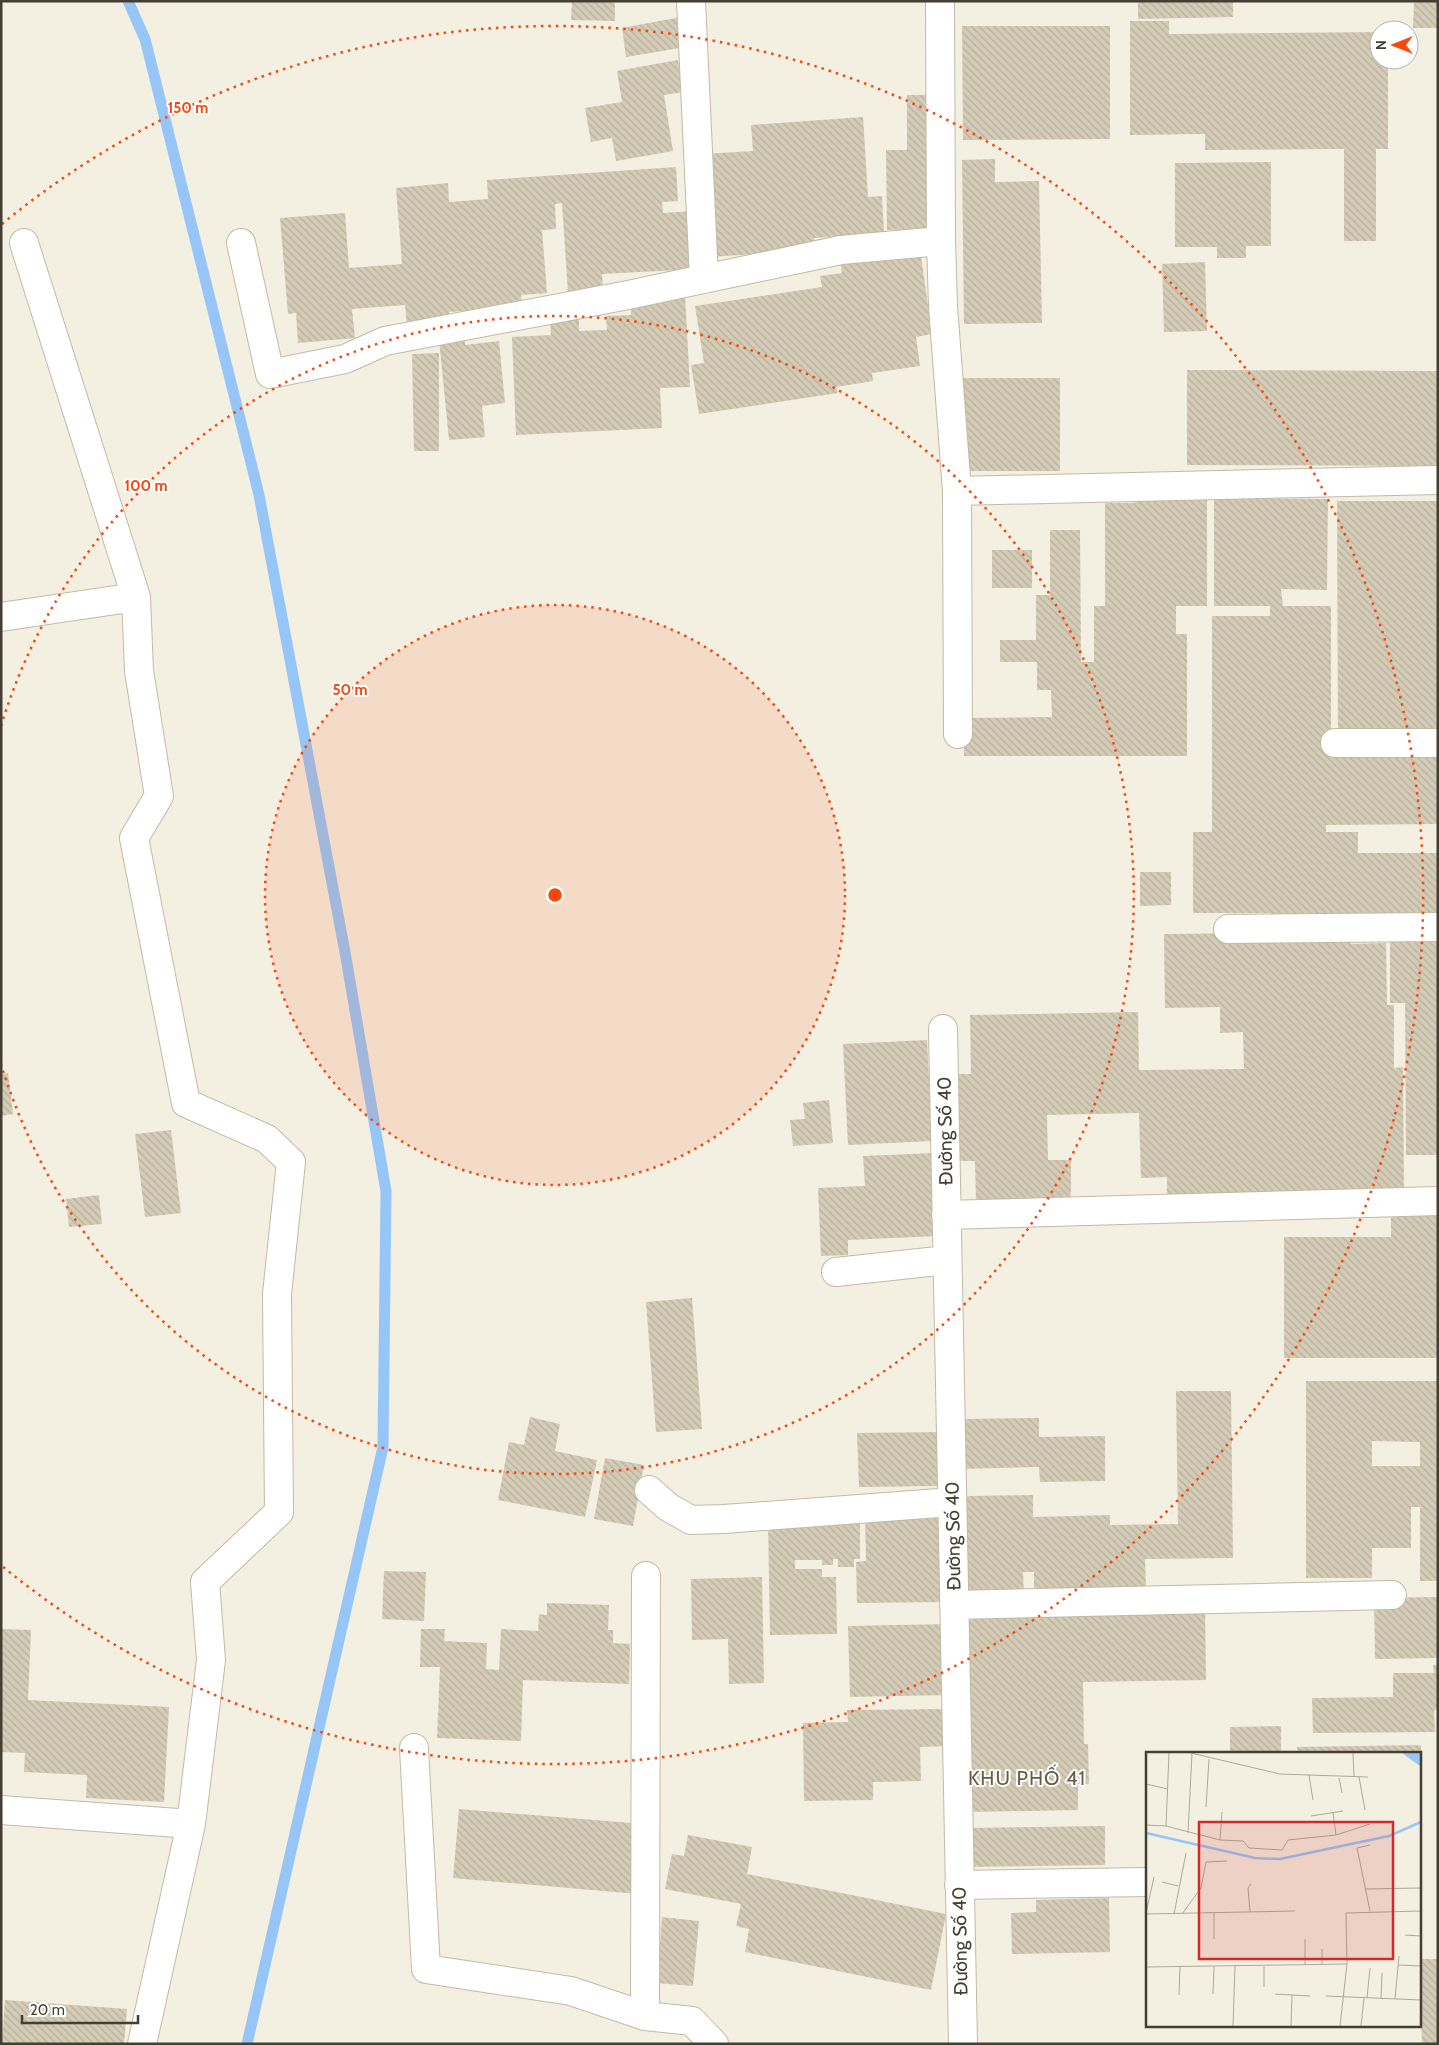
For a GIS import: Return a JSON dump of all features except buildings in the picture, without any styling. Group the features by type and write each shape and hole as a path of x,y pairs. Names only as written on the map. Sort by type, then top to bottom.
{"street":[{"path":"691,1 704,279"},
{"path":"940,1 943,306 957,491 958,734"},
{"path":"241,243 270,374 345,359 385,341 618,297 841,250 941,241"},
{"path":"24,244 136,597 139,672 159,796 134,838 186,1103 267,1139 291,1162 277,1294 279,1512 205,1582 211,1660 191,1824 142,2044"},
{"path":"957,491 1438,480"},
{"path":"1,617 136,597"},
{"path":"1335,743 1438,743"},
{"path":"1228,928 1438,927"},
{"name":"Đường Số 40","path":"943,1028 963,2044"},
{"path":"946,1215 1438,1201"},
{"path":"836,1272 947,1260"},
{"path":"649,1490 668,1507 691,1520 952,1502"},
{"path":"645,2016 646,1576"},
{"path":"954,1605 1392,1595"},
{"path":"414,1748 426,1969 570,1991 645,2016 692,2021 714,2044"},
{"path":"1,1810 191,1824"},
{"path":"959,1885 1146,1882"}],"waterway":[{"path":"128,1 145,39 259,495 345,952 386,1191 383,1447 247,2044"}],"district":[{"name":"KHU PHỐ 41","path":"1027,1778"}]}
